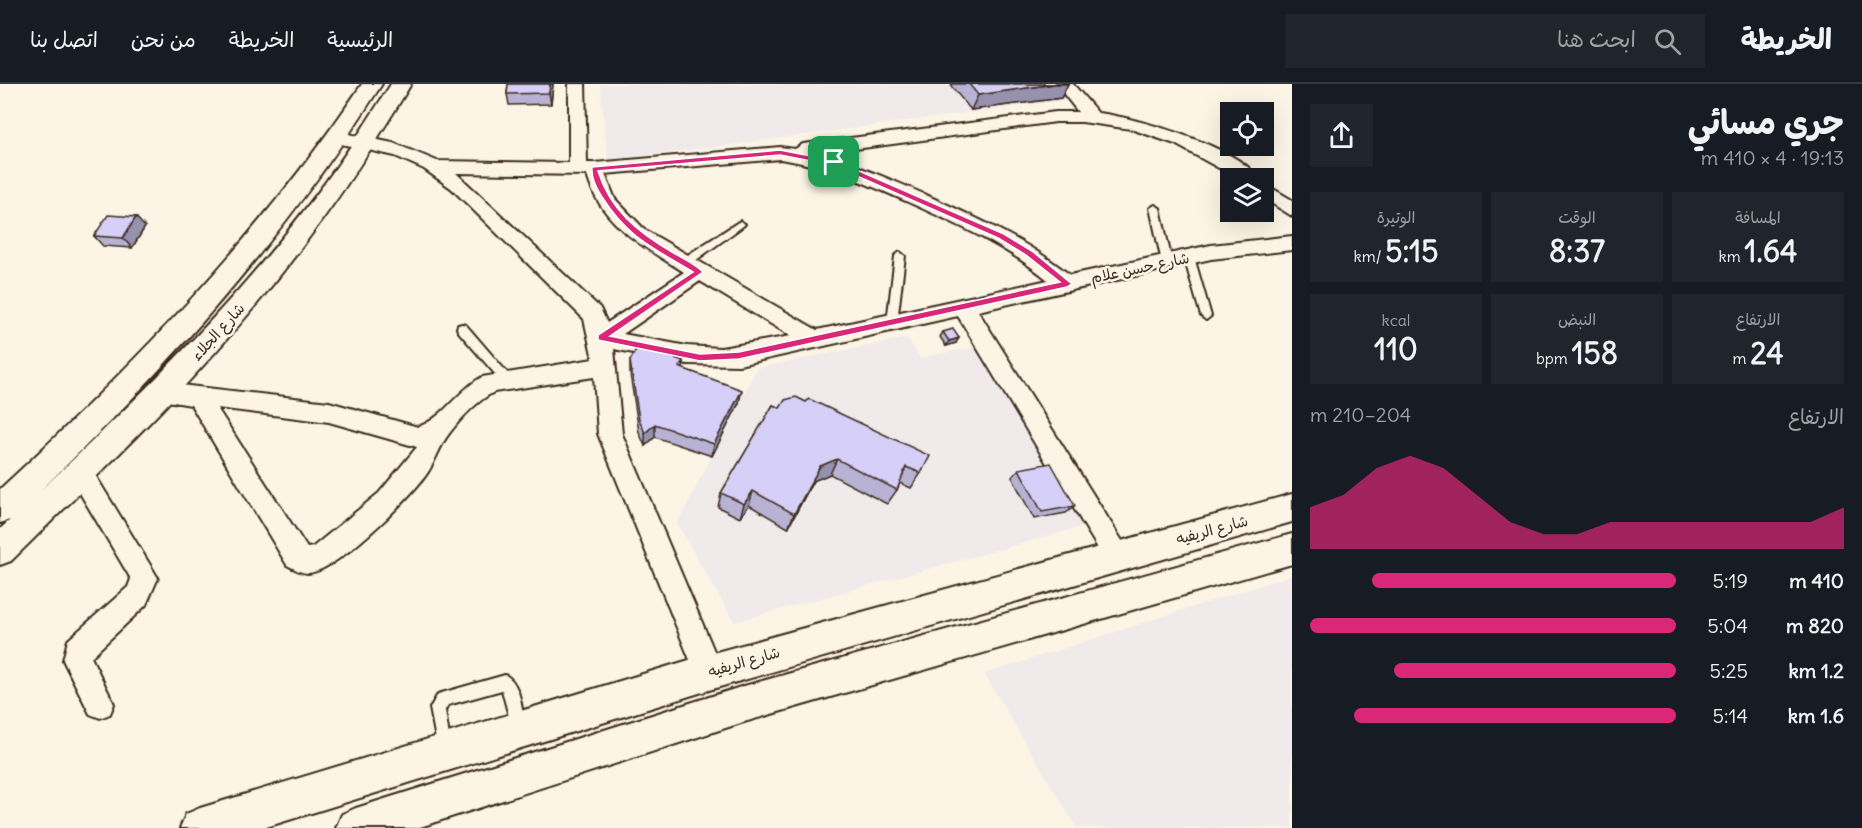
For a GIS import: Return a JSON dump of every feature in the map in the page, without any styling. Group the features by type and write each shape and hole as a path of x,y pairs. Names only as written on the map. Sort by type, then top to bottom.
{"street":[{"name":"شارع الجلاء","path":"5,502 183,330 258,245 338,138 372,84"},
{"name":"شارع الجلاء","path":"0,550 163,393 286,254 367,142 401,84"},
{"path":"577,84 586,169 621,220 638,236 814,339"},
{"path":"1064,84 1092,117"},
{"path":"436,167 586,169 780,153 1056,117 1092,117 1139,125 1186,141 1208,151 1234,168"},
{"path":"338,138 396,148 436,167 458,184 585,305 598,323 606,417 616,453 709,672"},
{"path":"780,153 816,158 851,169 1001,236 1029,253 1067,284"},
{"path":"1274,197 1292,209"},
{"name":"شارع حسن علام","path":"601,338 700,357 739,356 1189,257 1236,248 1292,243"},
{"path":"601,338 692,268"},
{"path":"964,307 1117,556"},
{"path":"198,397 296,556 306,561 320,558 405,484 426,458 438,430 476,391 490,383 506,379 603,367"},
{"path":"163,393 329,412 418,437 438,430"},
{"path":"80,473 145,578 137,596 78,650 77,660 100,704"},
{"name":"شارع الريفيه","path":"200,828 709,672 1292,508"},
{"path":"356,828 744,704 1292,549"}],"lane":[{"path":"1155,208 1167,262"},
{"path":"692,268 740,224"},
{"path":"892,322 900,256"},
{"path":"1189,257 1206,316"},
{"path":"462,328 506,379"},
{"path":"445,754 437,708 443,699 505,682 509,687 519,731"}],"shaded area":[{"path":"600,84 1059,84 1073,99 608,161"},
{"path":"907,338 920,358 973,347 984,352 1085,526 734,622 677,524 757,368"},
{"path":"1292,575 1292,828 1077,828 984,674"}],"building":[{"path":"508,84 550,84 549,93 507,94"},
{"path":"969,84 1054,84 978,95"},
{"path":"108,215 136,217 123,238 94,236"},
{"path":"953,329 959,338 949,341 943,332"},
{"path":"639,344 683,361 679,367 742,390 714,444 655,424 645,433 639,419 630,361"},
{"path":"796,397 806,402 809,399 930,456 921,473 906,467 897,490 837,459 820,466 794,514 753,491 744,504 721,493 773,405 780,408 785,400"},
{"path":"1051,463 1075,506 1042,512 1019,469"}],"route":[{"path":"780,153 798,154 834,162 1001,236 1029,253 1067,284 739,356 720,358 681,355 601,338 699,272 638,236 621,220 599,186 594,169 780,153"}]}
